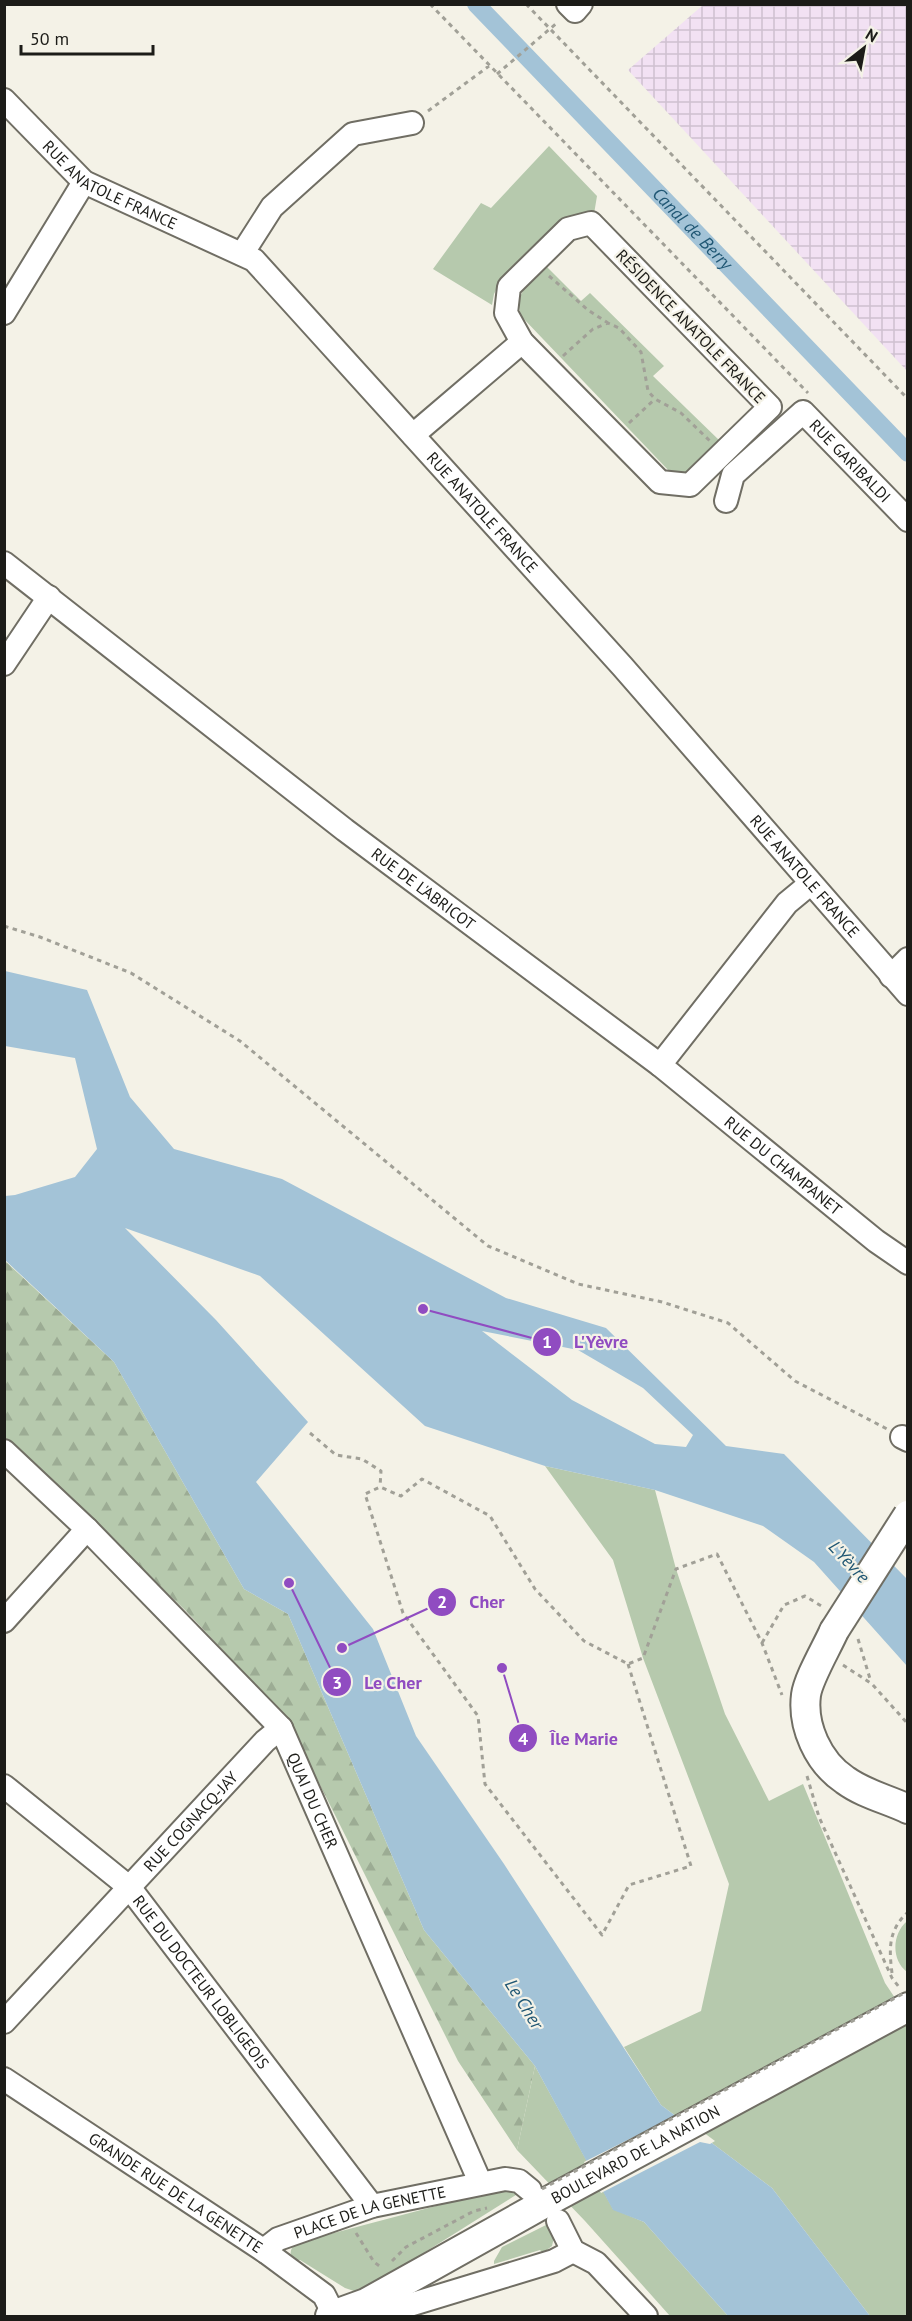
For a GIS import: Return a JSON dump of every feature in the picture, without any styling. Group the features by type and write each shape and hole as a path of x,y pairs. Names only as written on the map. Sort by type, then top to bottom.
{"main road":[{"path":"908,1515 837,1633 806,1693 806,1718 814,1743 826,1762 844,1779 895,1805 908,1819"},
{"name":"BOULEVARD DE LA NATION","path":"350,2312 904,1998"}],"street":[{"name":"RUE ANATOLE FRANCE","path":"4,100 84,182 254,260 622,666 908,994"},
{"path":"242,254 272,207 353,134 412,123"},
{"path":"4,313 84,182"},
{"name":"RÉSIDENCE ANATOLE FRANCE","path":"591,223 770,407 690,486 660,482 522,342 506,313 509,286 536,260 568,229 591,223"},
{"path":"413,435 522,342"},
{"name":"RUE GARIBALDI","path":"726,501 733,475 803,412 908,520"},
{"name":"RUE DE L'ABRICOT","path":"4,563 345,830 660,1065"},
{"path":"4,664 49,597"},
{"path":"660,1065 787,903 810,884"},
{"path":"891,976 908,959"},
{"name":"RUE DU CHAMPANET","path":"660,1065 876,1241 908,1263"},
{"name":"QUAI DU CHER","path":"4,1451 87,1529 281,1728 480,2182"},
{"path":"4,1621 87,1529"},
{"name":"RUE COGNACQ-JAY","path":"4,2022 264,1741 281,1728"},
{"name":"RUE DU DOCTEUR LOBLIGEOIS","path":"4,1786 129,1887 372,2206"},
{"name":"GRANDE RUE DE LA GENETTE","path":"4,2079 266,2252 279,2264 350,2312"},
{"path":"480,2182 513,2179 546,2200 573,2251 596,2263 646,2316"},
{"name":"PLACE DE LA GENETTE","path":"266,2252 278,2239 372,2206 480,2182"},
{"path":"350,2312 393,2310 554,2261 573,2251"}],"path":[{"path":"430,4 813,399"},
{"path":"526,4 908,399"},
{"path":"497,74 549,28"},
{"path":"412,123 489,66"},
{"path":"536,260 549,277 588,310 619,328 641,351 648,391 655,399 681,413 723,454"},
{"path":"548,369 593,329 608,323"},
{"path":"614,436 655,399"},
{"path":"4,926 40,937 131,973 240,1041 488,1246 578,1284 662,1302 728,1323 795,1381 905,1439"},
{"path":"310,1433 336,1455 362,1459 381,1471 380,1487"},
{"path":"422,1479 490,1516 535,1589 584,1641 628,1664 691,1866 629,1885 602,1935 486,1784 478,1716 403,1613 365,1494 380,1487 401,1496 422,1479"},
{"path":"628,1664 643,1658 676,1569 717,1554 762,1643 783,1699"},
{"path":"762,1643 784,1605 805,1596 837,1633 872,1684 908,1724"},
{"path":"837,1633 872,1684"},
{"path":"806,1774 819,1817 892,1978 904,1998"},
{"path":"892,1978 890,1938 898,1923 908,1912"},
{"path":"546,2200 908,1991"},
{"path":"390,2262 406,2247 474,2211 491,2207"},
{"path":"348,2214 352,2226 374,2262 389,2272"}],"shaded area":[{"path":"703,5 907,5 907,371 628,70"}],"green space":[{"path":"549,146 597,196 594,214 567,222 504,275 494,294 492,305 433,269 481,203 491,208"},
{"path":"547,267 581,301 590,293 664,366 653,376 721,442 689,475 671,473 521,316 520,300 525,288"},
{"path":"4,1260 114,1362 244,1589 288,1614 424,1930 535,2066 517,2150 458,2061 287,1719 186,1611 5,1437"},
{"path":"545,1466 655,1490 676,1569 725,1714 769,1801 803,1784 885,1983 907,2016 907,2316 870,2316 772,2188 661,2105 624,2047 701,2011 729,1884 643,1658 613,1560"},
{"path":"907,1921 907,1972 898,1961 895,1947 898,1933"},
{"path":"535,2066 613,2209 644,2222 728,2316 670,2316 585,2221 517,2150"},
{"path":"508,2187 519,2193 360,2293 345,2288 300,2260 293,2261 291,2251 296,2243"},
{"path":"546,2225 554,2237 552,2246 543,2253 540,2250 494,2264 502,2247"}],"water":[{"path":"5,971 87,990 130,1097 174,1149 282,1179 506,1298 606,1328 726,1446 784,1454 907,1579 907,1666 814,1562 763,1526 655,1490 545,1466 425,1426 260,1276 125,1228 216,1320 308,1422 256,1482 373,1629 416,1736 504,1864 661,2105 772,2188 870,2316 728,2316 644,2222 613,2210 535,2066 424,1930 288,1614 244,1589 114,1362 5,1260 5,1196 75,1177 97,1149 75,1058 5,1046","holes":["482,1331 578,1350 643,1388 693,1435 686,1447 655,1444 572,1400"]}],"pier":[{"path":"679,2114 715,2141 710,2144 700,2142 601,2193 584,2162"}],"waterway":[{"name":"Canal de Berry","path":"476,4 908,453"}],"place":[{"name":"L'Yèvre","path":"423,1309"},
{"name":"Le Cher","path":"289,1583"},
{"name":"Cher","path":"342,1648"},
{"name":"Île Marie","path":"502,1668"}]}
